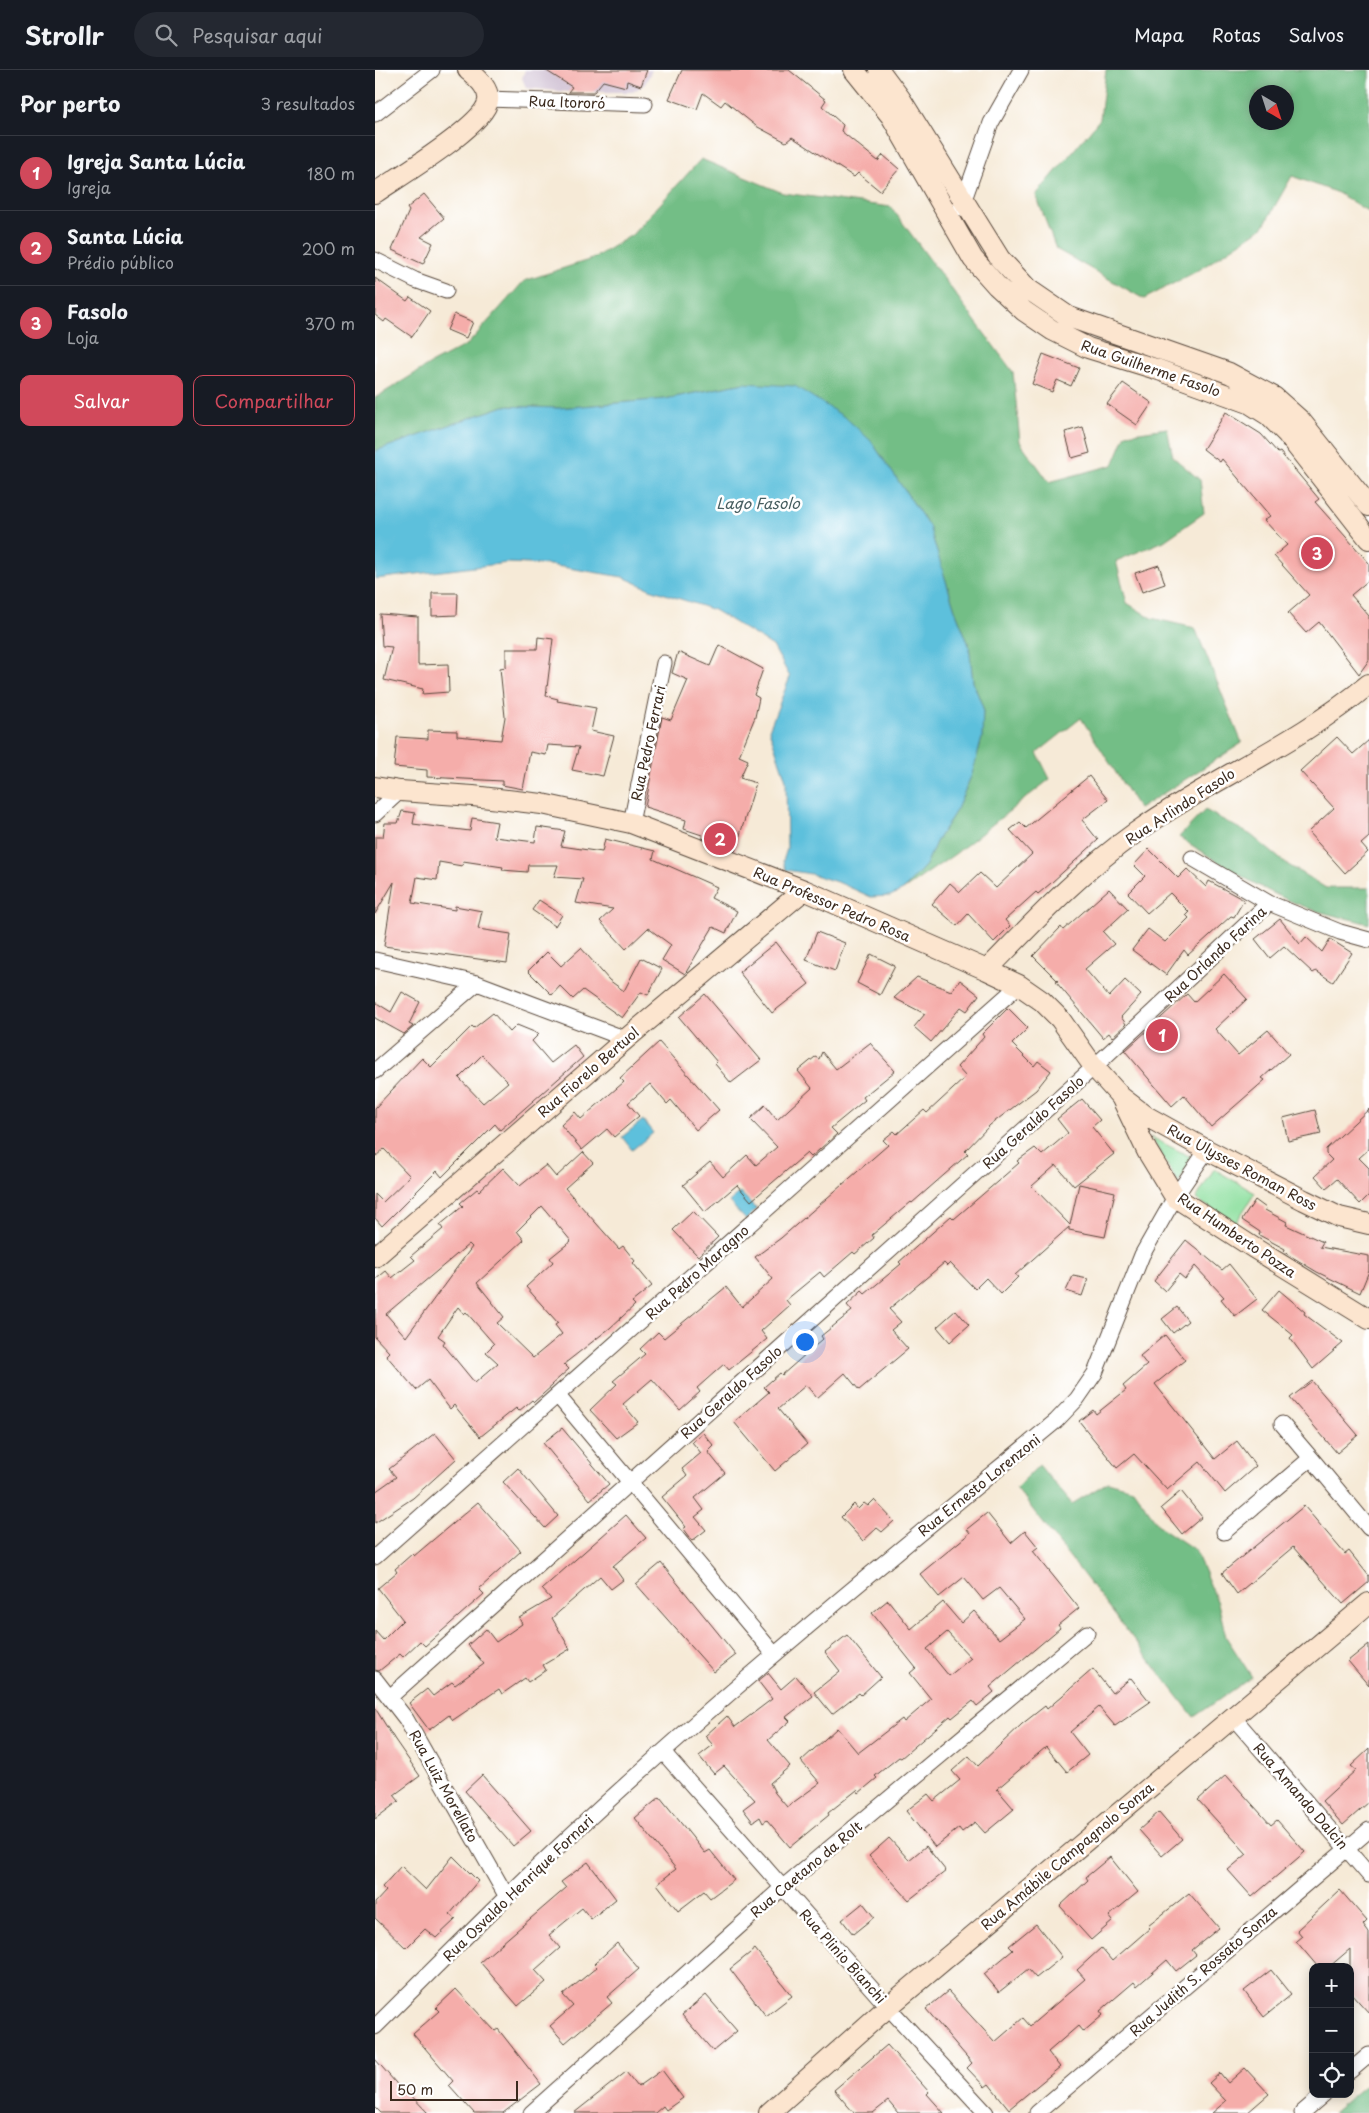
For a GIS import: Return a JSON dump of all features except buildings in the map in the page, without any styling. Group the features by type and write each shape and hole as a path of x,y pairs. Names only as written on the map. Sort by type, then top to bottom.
{"main road":[{"path":"375,193 469,128 485,111 488,99 480,81 468,70"},
{"name":"Rua Guilherme Fasolo","path":"854,70 891,116 973,259 997,286 1024,311 1052,330 1088,348 1156,369 1249,403 1267,415 1293,442 1369,539"},
{"name":"Rua Guilherme Fasolo","path":"879,70 900,98 1000,258 1028,289 1069,317 1229,373 1274,397 1301,421 1369,506"},
{"name":"Rua Arlindo Fasolo","path":"987,970 1055,900 1134,833 1326,717 1369,684"},
{"name":"Rua Professor Pedro Rosa","path":"375,787 542,804 631,823 804,890 1019,985 1042,1001 1060,1019 1094,1067 1121,1097"},
{"name":"Rua Fiorelo Bertuol","path":"375,1257 626,1038 804,890"},
{"name":"Rua Ulysses Roman Ross","path":"1121,1097 1146,1116 1207,1150 1339,1217 1369,1224"},
{"name":"Rua Humberto Pozza","path":"1121,1097 1147,1150 1175,1197 1369,1320"},
{"name":"Rua Amábile Campagnolo Sonza","path":"769,2113 888,2008 1369,1603"}],"street":[{"path":"375,114 432,70"},
{"path":"953,223 964,203 991,123 1021,70"},
{"name":"Rua Itororó","path":"488,99 645,104"},
{"path":"375,260 415,280 447,291"},
{"name":"Rua Pedro Ferrari","path":"631,823 665,663"},
{"path":"375,814 400,791"},
{"path":"1192,858 1269,903 1341,932 1369,940"},
{"name":"Rua Orlando Farina","path":"1094,1067 1269,903"},
{"path":"375,960 477,983 626,1038"},
{"path":"375,1071 477,983"},
{"name":"Rua Pedro Maragno","path":"375,1557 1019,985"},
{"name":"Rua Geraldo Fasolo","path":"390,1697 1094,1067"},
{"name":"Rua Ernesto Lorenzoni","path":"663,1752 774,1654 1056,1421 1077,1399 1095,1373 1142,1255 1175,1197 1207,1150"},
{"path":"558,1396 774,1654"},
{"path":"1282,1424 1369,1528"},
{"path":"1224,1532 1311,1458"},
{"name":"Rua Caetano da Rolt","path":"531,2113 782,1888 1087,1633"},
{"name":"Rua Luiz Morellato","path":"375,1680 406,1720 507,1897"},
{"name":"Rua Amando Dalcin","path":"1233,1717 1369,1875"},
{"name":"Rua Plinio Bianchi","path":"663,1752 888,2008 986,2113"},
{"name":"Rua Osvaldo Henrique Fornari","path":"375,2027 581,1826 663,1752"},
{"name":"Rua Judith S. Rossato Sonza","path":"1037,2113 1369,1830"},
{"path":"1354,2068 1369,2055"},
{"path":"1302,2113 1319,2098"}],"shaded area":[{"path":"525,70 652,70 645,84 633,92 568,92 526,88 522,78"}],"green space":[{"path":"1106,70 1369,70 1369,212 1338,193 1292,176 1263,227 1199,270 1144,299 1056,249 1036,195 1100,119"},
{"path":"701,159 783,193 891,207 1013,372 1020,442 1049,482 1113,465 1126,434 1167,428 1173,457 1200,480 1204,513 1164,541 1116,561 1127,603 1151,618 1195,628 1242,743 1139,809 1081,718 1037,753 1050,779 955,854 903,890 926,865 936,842 957,809 972,774 982,738 983,708 973,682 969,645 955,610 929,526 871,441 744,383 665,399 558,408 504,406 375,451 375,398 432,363 468,344 524,281 592,259 632,235"},
{"path":"1205,810 1251,835 1285,863 1326,888 1369,888 1369,924 1317,911 1281,897 1246,879 1179,837"},
{"path":"1151,1137 1193,1158 1178,1183"},
{"path":"1214,1169 1255,1193 1235,1224 1196,1199"},
{"path":"1039,1465 1072,1504 1108,1482 1133,1489 1159,1526 1195,1550 1218,1603 1226,1637 1252,1677 1194,1717 1016,1488"},
{"path":"1369,2082 1369,2113 1332,2113 1350,2098 1354,2098 1354,2095"}],"water":[{"name":"Lago Fasolo","path":"744,383 795,386 846,418 871,441 929,526 955,610 969,645 973,682 983,708 982,738 972,774 957,809 936,842 926,865 903,890 890,896 871,897 840,883 811,874 786,870 783,861 787,849 786,780 769,730 790,677 773,646 714,610 650,589 623,577 550,565 507,563 375,579 375,451 504,406 558,408 665,399"},
{"path":"643,1120 653,1133 632,1150 622,1137"},
{"path":"740,1192 757,1209 746,1220 729,1202"}],"place":[{"name":"Fasolo","path":"1317,553"},
{"name":"Santa Lúcia","path":"720,839"},
{"name":"Igreja Santa Lúcia","path":"1162,1035"}]}
